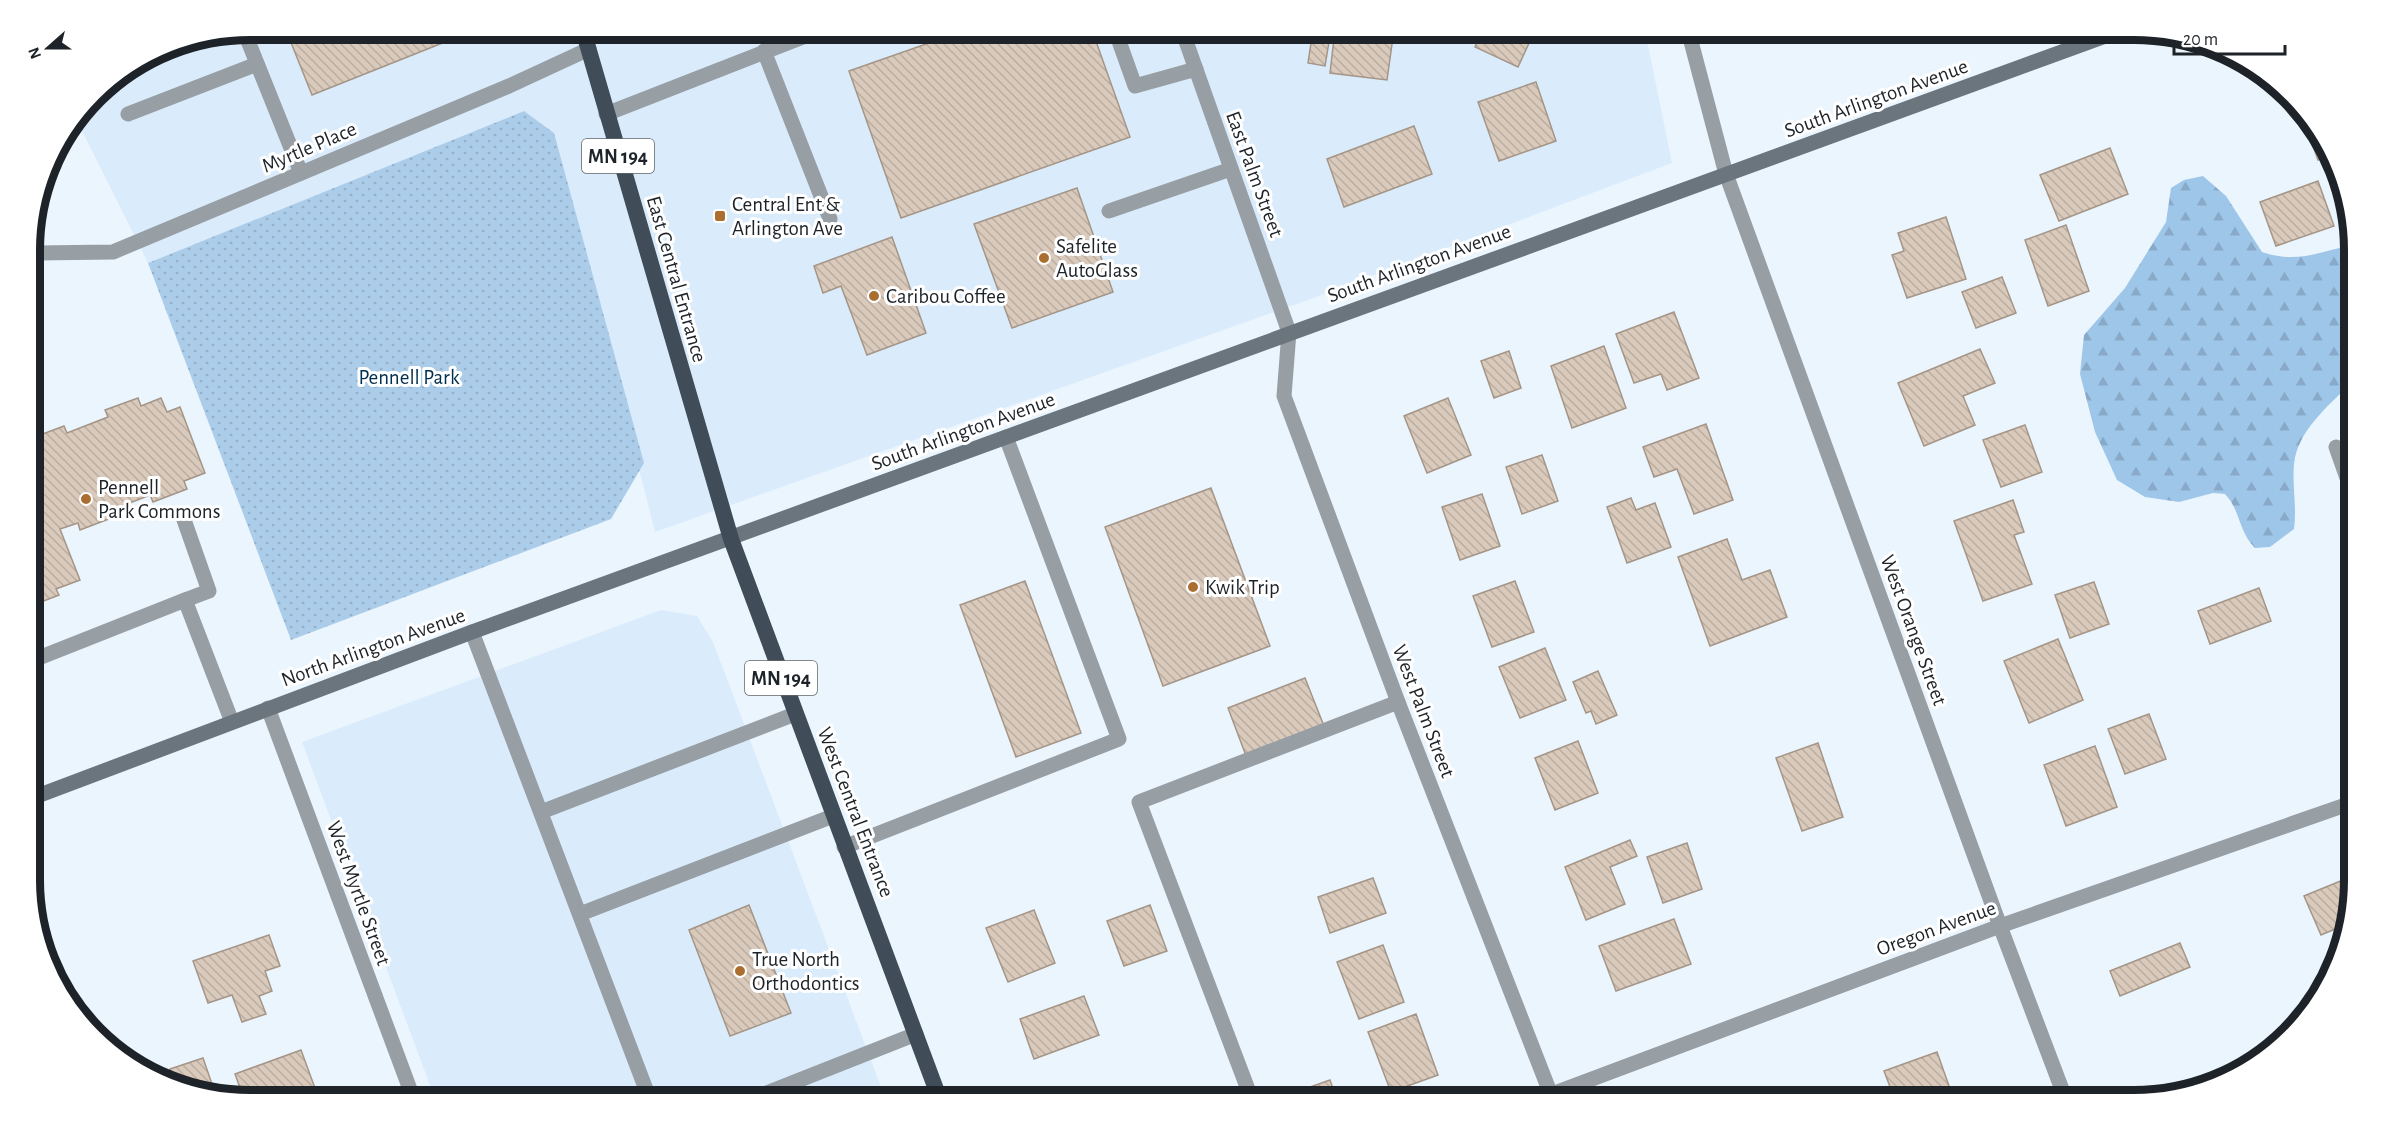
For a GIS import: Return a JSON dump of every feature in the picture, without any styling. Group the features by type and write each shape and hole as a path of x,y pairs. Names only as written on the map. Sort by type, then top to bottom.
{"highway":[{"name":"East Central Entrance","path":"586,41 731,539"},
{"name":"West Central Entrance","path":"731,539 936,1090"}],"main road":[{"name":"South Arlington Avenue","path":"731,539 1289,332 2094,40"},
{"name":"North Arlington Avenue","path":"40,795 472,632 731,539"}],"street":[{"name":"East Palm Street","path":"1186,40 1289,332"},
{"name":"West Orange Street","path":"1691,40 1726,174 2000,926 2062,1089"},
{"path":"248,41 301,173"},
{"path":"606,114 792,41"},
{"path":"1119,41 1135,86 1196,69"},
{"name":"Myrtle Place","path":"41,248 113,252 509,86 589,49"},
{"path":"764,51 830,219"},
{"path":"128,114 257,64"},
{"path":"1109,211 1231,169"},
{"name":"West Palm Street","path":"1289,332 1284,396 1543,1089"},
{"path":"844,847 1119,739 1006,438"},
{"path":"2336,447 2344,470"},
{"path":"40,657 209,591 183,517"},
{"path":"185,600 232,722"},
{"path":"472,632 646,1090"},
{"path":"1248,1089 1139,802 1398,702"},
{"name":"West Myrtle Street","path":"268,708 410,1090"},
{"path":"541,812 795,714"},
{"name":"Oregon Avenue","path":"1569,1089 2000,926 2344,806"},
{"path":"580,914 833,816"},
{"path":"775,1090 916,1034"}],"shaded area":[{"path":"1647,40 1672,163 1322,295 655,532 554,133 524,111 148,263 81,128 102,102 145,69 183,52 237,41"},
{"path":"661,610 697,616 713,642 882,1090 432,1090 302,742"}],"green space":[{"name":"Pennell Park","path":"524,111 554,133 644,463 611,519 291,640 148,263"},
{"path":"2203,176 2226,196 2262,252 2297,257 2344,247 2344,390 2316,418 2302,440 2294,464 2294,529 2270,547 2255,548 2249,541 2234,507 2225,494 2213,493 2179,502 2145,497 2117,480 2095,432 2080,374 2084,335 2125,288 2166,222 2171,188 2184,180"}],"building":[{"path":"1311,40 1329,40 1325,66 1308,63"},
{"path":"1334,40 1393,40 1387,80 1330,73"},
{"path":"1478,40 1530,40 1518,67 1475,47"},
{"path":"290,41 448,41 312,95"},
{"path":"936,41 1096,41 1130,137 901,218 849,71"},
{"path":"1536,82 1556,141 1499,161 1478,102"},
{"path":"1414,126 1432,174 1344,207 1327,159"},
{"path":"2310,138 2322,158 2318,160"},
{"path":"2110,148 2128,194 2059,221 2040,175"},
{"path":"2318,181 2334,226 2276,246 2260,202"},
{"name":"Safelite AutoGlass","path":"1077,188 1113,292 1012,328 974,224"},
{"path":"1946,217 1966,279 1907,298 1892,255 1904,251 1898,233"},
{"path":"2066,225 2089,291 2048,306 2025,240"},
{"path":"892,237 926,333 867,355 841,286 823,293 814,266"},
{"path":"2002,277 2016,313 1976,328 1962,292"},
{"path":"1674,312 1699,378 1667,390 1661,374 1634,383 1616,334"},
{"path":"1604,346 1626,408 1572,428 1551,366"},
{"path":"1980,349 1995,383 1963,396 1975,425 1924,446 1898,383"},
{"path":"1509,351 1521,388 1494,398 1481,361"},
{"name":"Pennell Park Commons","path":"138,398 141,406 161,398 167,412 180,407 205,473 184,481 187,489 153,502 150,495 112,510 114,517 80,530 78,523 60,529 80,580 56,589 59,595 40,602 41,435 64,426 67,433 108,417 105,410"},
{"path":"1448,398 1471,455 1427,473 1404,416"},
{"path":"1706,424 1733,500 1694,514 1677,469 1654,477 1643,447"},
{"path":"2025,425 2042,472 2001,487 1983,440"},
{"path":"1542,455 1558,501 1522,514 1506,467"},
{"path":"1211,488 1270,646 1163,686 1105,527"},
{"path":"1482,494 1500,546 1460,560 1442,507"},
{"path":"1631,498 1636,510 1655,503 1671,547 1627,563 1607,507"},
{"path":"2013,500 2024,532 2014,535 2032,584 1983,601 1954,521"},
{"path":"1727,539 1742,580 1770,570 1787,617 1710,646 1678,557"},
{"path":"1025,581 1081,733 1016,757 960,605"},
{"path":"1515,581 1534,632 1492,647 1473,596"},
{"path":"2094,582 2109,624 2070,638 2055,595"},
{"path":"2259,588 2271,621 2210,644 2198,611"},
{"path":"2058,639 2083,700 2029,723 2004,661"},
{"path":"1545,648 1566,700 1520,718 1499,667"},
{"path":"1598,671 1617,715 1596,724 1591,711 1586,713 1573,682"},
{"path":"1305,678 1326,731 1248,761 1228,708"},
{"path":"2149,714 2166,759 2125,774 2108,729"},
{"path":"1578,741 1598,793 1555,810 1535,758"},
{"path":"1818,743 1843,817 1802,831 1776,758"},
{"path":"2095,746 2117,807 2066,826 2044,765"},
{"path":"1630,840 1637,856 1610,867 1625,904 1586,920 1565,867"},
{"path":"1687,843 1702,889 1663,903 1647,857"},
{"path":"1373,878 1386,913 1330,933 1318,897"},
{"path":"2343,880 2342,907 2337,928 2321,935 2304,896"},
{"name":"True North Orthodontics","path":"749,905 791,1013 730,1036 689,930"},
{"path":"1150,905 1167,951 1124,966 1107,921"},
{"path":"1034,910 1055,963 1008,982 986,928"},
{"path":"1674,919 1691,964 1616,991 1599,946"},
{"path":"269,935 280,966 265,971 272,991 259,996 266,1014 242,1022 232,995 208,1003 193,961"},
{"path":"2180,943 2190,967 2120,996 2110,971"},
{"path":"1383,945 1404,1002 1359,1019 1337,962"},
{"path":"1084,996 1099,1035 1034,1059 1020,1019"},
{"path":"1416,1014 1438,1075 1398,1089 1390,1089 1368,1032"},
{"path":"301,1050 316,1090 240,1089 235,1074"},
{"path":"1937,1052 1950,1089 1891,1089 1884,1071"},
{"path":"203,1058 212,1085 172,1075 170,1069"},
{"path":"1330,1080 1333,1089 1303,1089"}],"place":[{"name":"Central Ent & Arlington Ave","path":"720,216"},
{"name":"Safelite AutoGlass","path":"1044,258"},
{"name":"Caribou Coffee","path":"874,296"},
{"name":"Pennell Park Commons","path":"86,499"},
{"name":"Kwik Trip","path":"1193,587"},
{"name":"True North Orthodontics","path":"740,971"}]}
